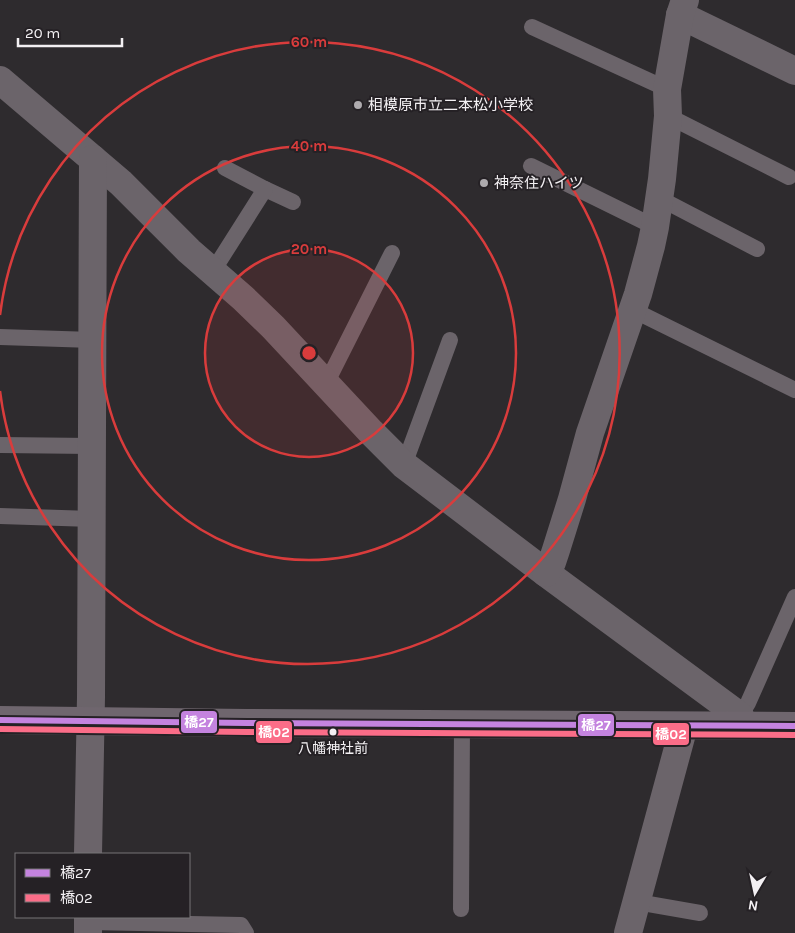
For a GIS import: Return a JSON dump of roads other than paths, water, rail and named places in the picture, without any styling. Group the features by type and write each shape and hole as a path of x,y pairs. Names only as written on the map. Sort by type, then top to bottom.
{"street":[{"path":"546,573 556,550 590,433 643,279 655,227 668,116 668,89 682,8 795,71"},
{"path":"0,80 121,183 189,251 273,327 404,465 741,720"},
{"path":"88,853 92,519 93,159"},
{"path":"0,720 684,726 741,720 795,726"},
{"path":"628,933 684,726"}],"lane":[{"path":"532,27 668,89"},
{"path":"668,116 789,177"},
{"path":"531,166 655,227"},
{"path":"225,168 293,202"},
{"path":"213,271 265,189"},
{"path":"659,198 757,249"},
{"path":"326,384 392,252"},
{"path":"633,310 795,390"},
{"path":"0,337 93,340"},
{"path":"404,465 450,340"},
{"path":"0,445 92,446"},
{"path":"0,516 92,519"},
{"path":"741,720 795,597"},
{"path":"461,909 462,724"},
{"path":"637,902 700,914"},
{"path":"88,924 241,924 246,933"}],"place":[{"name":"相模原市立二本松小学校","path":"358,105"},
{"name":"神奈住ハイツ","path":"484,183"},
{"name":"八幡神社前","path":"333,732"}]}
